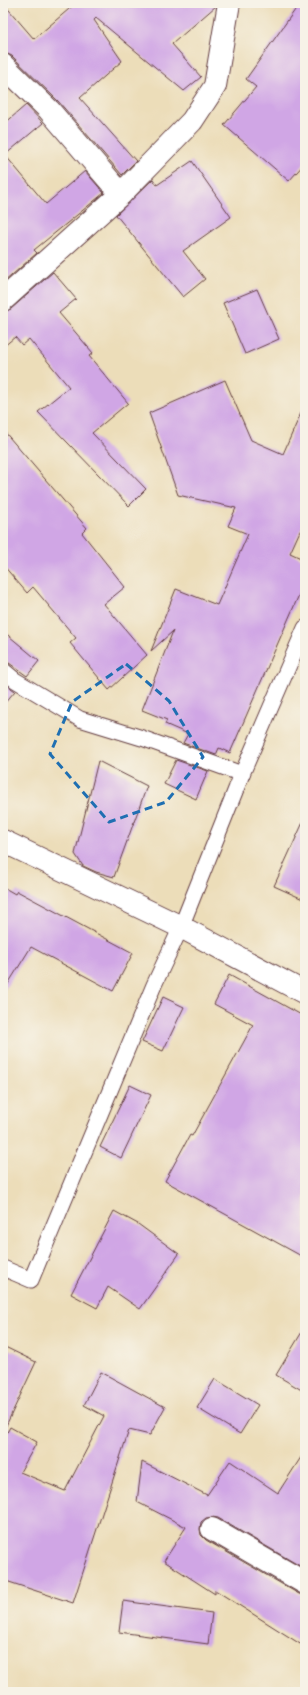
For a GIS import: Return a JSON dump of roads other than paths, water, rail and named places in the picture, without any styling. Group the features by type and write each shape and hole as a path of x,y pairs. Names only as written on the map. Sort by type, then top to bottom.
{"street":[{"path":"3,300 121,194 192,121 215,86 229,3"},
{"path":"3,65 49,110 121,194"},
{"path":"3,841 181,927 305,993"},
{"path":"212,1529 305,1583"}],"lane":[{"path":"3,1268 31,1280 154,985 181,927 242,774 305,628"},
{"path":"3,670 15,680 80,719 142,738 242,774"}]}
